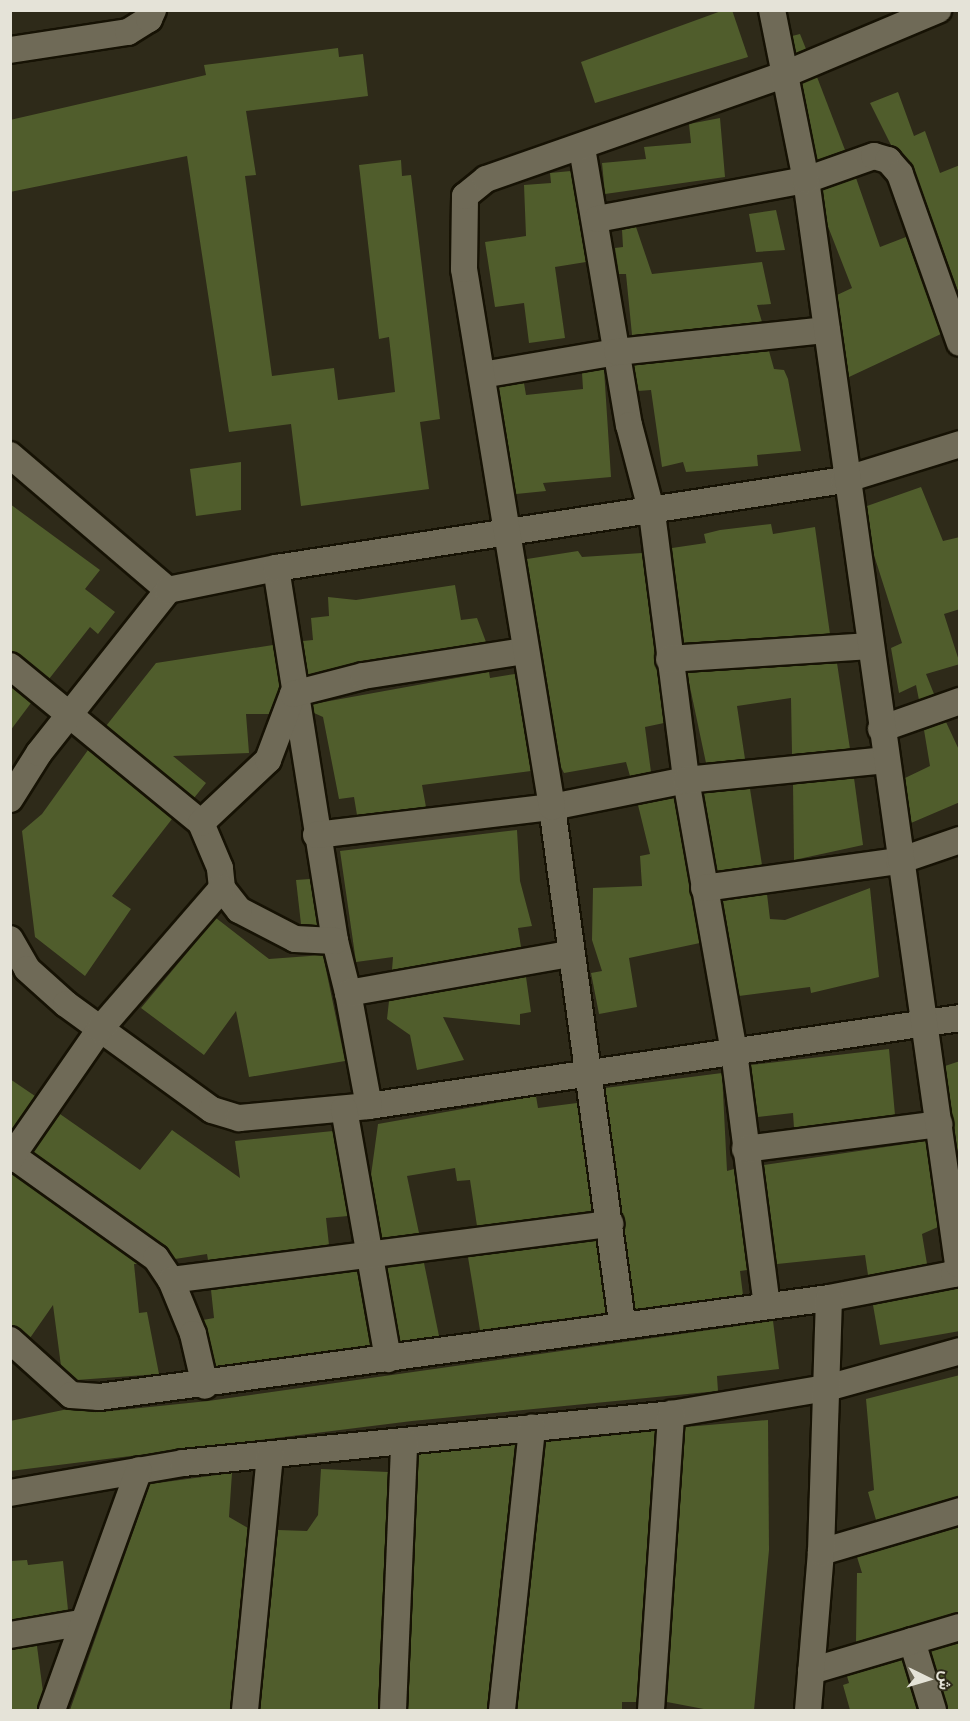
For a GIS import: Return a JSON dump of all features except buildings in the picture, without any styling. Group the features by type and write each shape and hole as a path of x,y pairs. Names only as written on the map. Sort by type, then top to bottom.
{"street":[{"path":"10,50 128,32 149,19 153,10"},
{"path":"10,1340 53,1381 81,1398 205,1386 622,1322 829,1298 946,1278 958,1264 957,1235 899,861 882,729 844,480 827,330 806,180 788,74 772,10"},
{"path":"622,1322 590,1073 570,954 552,807 504,531 465,269 465,196 486,179 582,148 788,74 938,10"},
{"path":"582,148 597,219 617,352 652,513 686,780 734,1052 767,1305"},
{"path":"597,219 806,180 874,156 888,160 900,174 960,343"},
{"path":"482,375 617,352 827,330"},
{"path":"10,799 168,590 276,568 504,531 652,513 844,480 958,450"},
{"path":"10,455 168,590"},
{"path":"276,568 293,694 316,835 335,941 348,993 370,1257 388,1359"},
{"path":"669,659 870,646"},
{"path":"293,694 363,676 525,651"},
{"path":"10,666 69,718 201,823 220,868 222,888 258,924 295,939 335,941"},
{"path":"201,823 268,760 293,694"},
{"path":"882,729 960,701"},
{"path":"316,835 552,807 686,780 886,759"},
{"path":"704,888 899,861 960,840"},
{"path":"205,1386 193,1334 171,1280 156,1258 11,1156 100,1029 222,888"},
{"path":"10,939 27,969 100,1029 212,1110 239,1118 270,1119 356,1108 926,1026 960,1018"},
{"path":"348,993 570,954"},
{"path":"745,1149 939,1124"},
{"path":"171,1280 370,1257 610,1224"},
{"path":"808,1710 821,1552 829,1298"},
{"path":"10,1493 139,1470 670,1414 827,1388 960,1351"},
{"path":"651,1710 670,1414"},
{"path":"502,1710 532,1428"},
{"path":"393,1710 404,1442"},
{"path":"245,1710 270,1455"},
{"path":"52,1710 80,1623 139,1470"},
{"path":"821,1552 960,1511"},
{"path":"10,1635 80,1623"},
{"path":"811,1671 960,1627"},
{"path":"912,1641 933,1710"}]}
